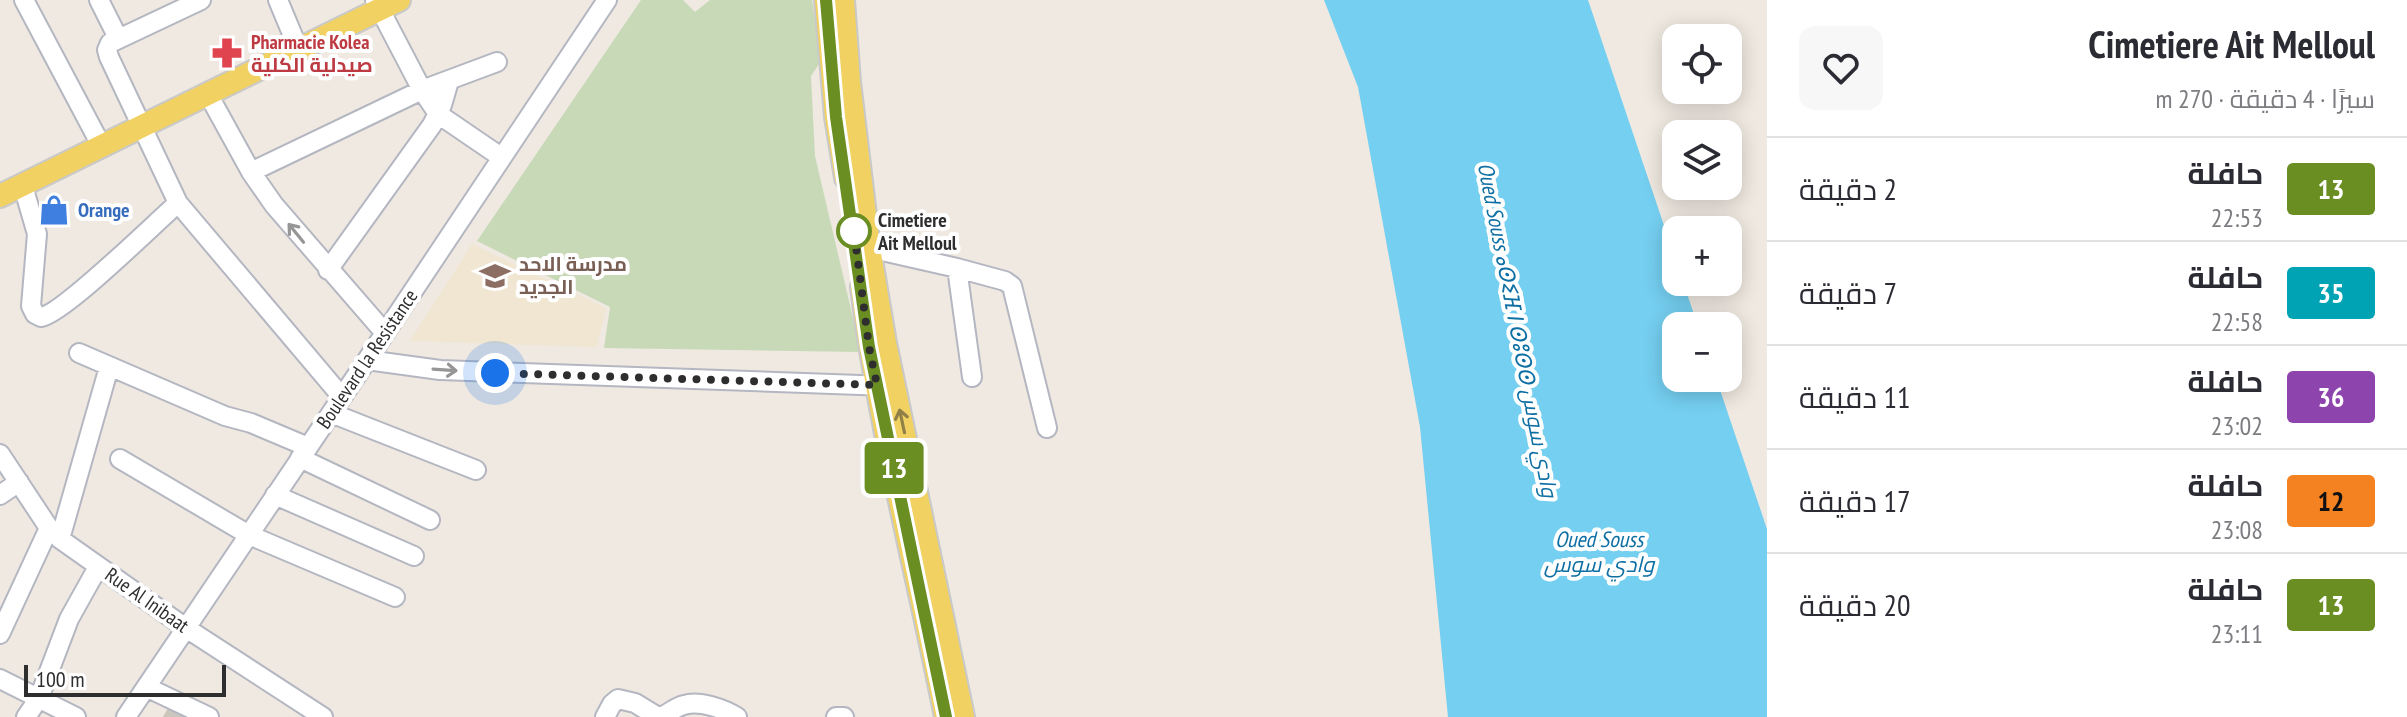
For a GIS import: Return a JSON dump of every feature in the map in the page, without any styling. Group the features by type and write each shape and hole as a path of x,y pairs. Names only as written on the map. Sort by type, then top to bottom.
{"main road":[{"path":"826,0 836,117 869,347 886,386 963,717"},
{"path":"843,0 849,82 886,386 946,717"},
{"path":"0,196 142,128 384,3"}],"street":[{"path":"24,0 102,147"},
{"path":"99,0 118,38"},
{"path":"278,0 298,48"},
{"name":"Boulevard la Resistance","path":"126,717 607,0"},
{"path":"192,2 108,45 109,57 178,203 337,405 476,470"},
{"path":"384,3 422,90 438,114 501,157"},
{"path":"251,172 422,90 497,62"},
{"path":"328,270 438,114 449,81"},
{"path":"208,94 251,172 274,205 385,333"},
{"path":"23,186 37,234 31,306 35,314 41,317 78,293 178,203"},
{"path":"869,248 957,268 1005,281 1012,286 1047,428"},
{"path":"957,268 972,377"},
{"path":"79,353 225,416 251,423 430,520"},
{"path":"367,360 440,370 886,386"},
{"path":"0,634 55,533 109,367"},
{"name":"Rue Al Inibaat","path":"0,454 55,533 186,628 323,717"},
{"path":"120,459 249,535 395,597"},
{"path":"0,495 19,482"},
{"path":"275,495 414,556"},
{"path":"26,717 39,698 69,619 98,567"},
{"path":"0,679 76,717"},
{"path":"146,687 209,717"},
{"path":"605,717 618,699 635,703 659,717 680,712 683,705 703,705 737,717"},
{"path":"836,717 844,717"}],"shaded area":[{"name":"مدرسة الاحد الجديد","path":"472,244 606,308 597,347 410,341"}],"green space":[{"path":"641,0 683,0 695,12 710,0 812,0 821,61 811,76 815,156 861,352 604,348 610,307 477,241"}],"water":[{"name":"Oued Souss وادي سوس","path":"1324,0 1588,0 1662,219 1662,296 1688,296 1693,312 1662,312 1662,392 1721,392 1767,529 1767,717 1448,717 1420,427 1358,87"}],"building":[{"path":"171,705 195,717 164,717"}],"bus line":[{"name":"13","path":"826,0 836,117 869,347 946,717"}],"place":[{"name":"Pharmacie Kolea صيدلية الكلية","path":"227,53"},
{"name":"Orange","path":"54,210"},
{"name":"Cimetiere Ait Melloul","path":"854,231"},
{"name":"مدرسة الاحد الجديد","path":"495,276"}],"route":[{"path":"495,373 877,385 854,231"}],"water label":[{"name":"Oued Souss ⴰⵙⵉⴼ ⵏ ⵙⵓⵙⵙ وادي سوس","path":"1518,330"}]}
